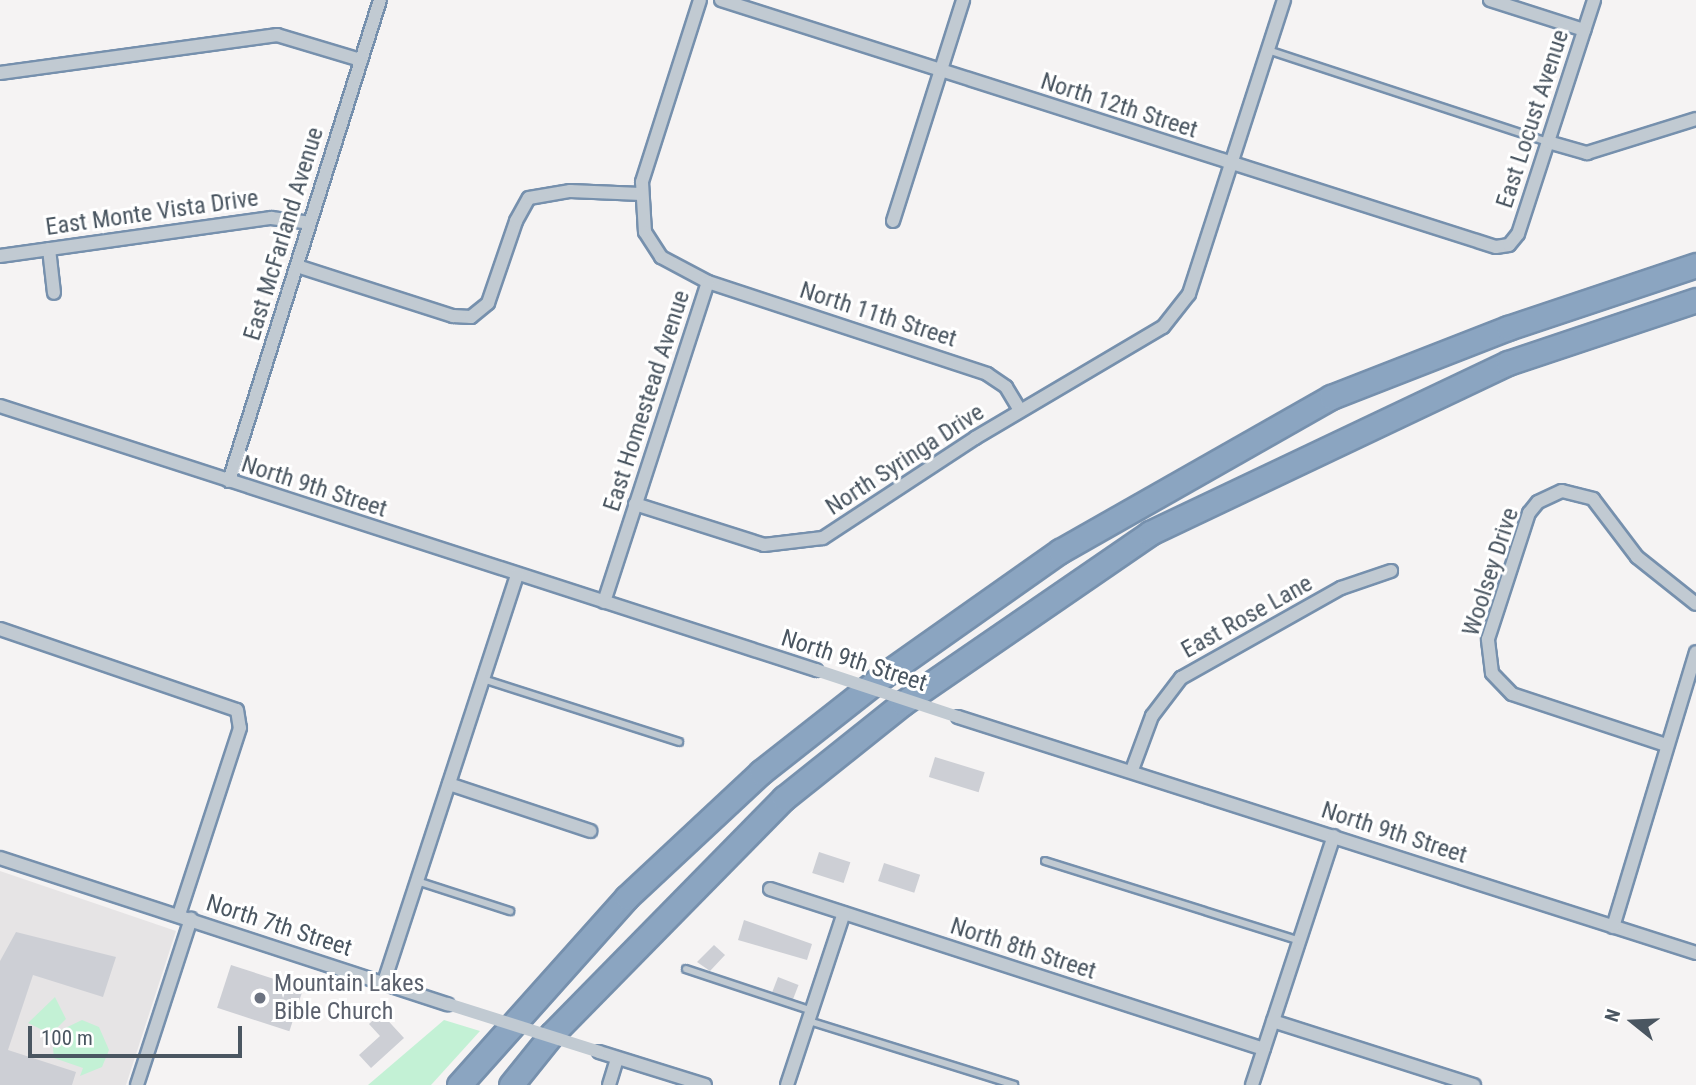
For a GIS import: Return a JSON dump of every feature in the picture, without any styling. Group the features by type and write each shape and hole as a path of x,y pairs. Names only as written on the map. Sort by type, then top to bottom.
{"highway":[{"path":"460,1085 627,897 761,772 887,673 1060,551 1331,397 1530,320 1691,266"},
{"path":"511,1085 561,1024 784,798 903,703 1150,533 1508,363 1696,300"}],"street":[{"name":"East McFarland Avenue","path":"229,481 380,0"},
{"name":"East Homestead Avenue","path":"604,601 708,282 661,257 645,232 641,194 700,0"},
{"name":"North 12th Street","path":"721,0 1231,164 1505,246"},
{"path":"893,222 963,0"},
{"path":"1231,164 1284,0"},
{"path":"1490,0 1584,30"},
{"name":"East Locust Avenue","path":"1505,246 1518,234 1594,0"},
{"path":"0,74 277,35 361,60"},
{"path":"1548,142 1587,153 1696,119"},
{"name":"North Syringa Drive","path":"635,504 764,545 806,542 842,528 1020,410 1176,316 1189,294 1231,164"},
{"path":"297,266 453,316 471,317 488,303 516,221 529,198 570,191 641,194"},
{"name":"East Monte Vista Drive","path":"0,256 271,218 310,223"},
{"path":"49,249 54,293"},
{"name":"North 11th Street","path":"708,282 987,374 1006,387 1020,410"},
{"name":"North 9th Street","path":"0,406 1696,953"},
{"name":"Woolsey Drive","path":"1666,745 1512,694 1492,673 1488,639 1529,513 1538,502 1562,491 1593,499 1637,557 1696,604"},
{"name":"East Rose Lane","path":"1132,770 1152,716 1181,678 1341,588 1391,571"},
{"path":"384,982 517,574"},
{"path":"0,629 237,710 240,728 137,1085"},
{"path":"1613,927 1696,652"},
{"path":"449,784 590,831"},
{"path":"1252,1085 1334,836"},
{"name":"North 7th Street","path":"0,858 705,1085"},
{"name":"North 8th Street","path":"770,889 1264,1049"},
{"path":"787,1085 844,913"},
{"path":"1273,1021 1474,1085"},
{"path":"609,1085 617,1058"}],"lane":[{"path":"1268,50 1548,142"},
{"path":"483,679 679,742"},
{"path":"1045,861 1300,941"},
{"path":"417,881 510,911"},
{"path":"686,969 810,1016 1014,1085"}],"shaded area":[{"path":"0,871 176,931 126,1085 0,1085"}],"green space":[{"path":"55,997 66,1019 51,1034 28,1023"},
{"path":"82,1020 99,1027 109,1050 102,1067 80,1076 83,1068 54,1058 53,1048 59,1031"},
{"path":"444,1020 480,1031 431,1085 368,1085"}],"building":[{"path":"935,757 985,772 979,792 929,777"},
{"path":"819,852 850,862 844,883 812,873"},
{"path":"884,863 920,875 914,893 878,881"},
{"path":"744,920 812,944 807,960 738,940"},
{"path":"16,932 116,957 103,997 33,975 8,1050 76,1072 72,1085 0,1085 0,961"},
{"path":"714,945 725,955 710,971 697,962"},
{"name":"Mountain Lakes Bible Church","path":"231,965 303,988 289,1031 217,1008"},
{"path":"778,977 799,985 793,1000 772,992"},
{"path":"381,1013 404,1038 371,1068 359,1055 380,1036 369,1024"}],"place":[{"name":"Mountain Lakes Bible Church","path":"260,998"}]}
